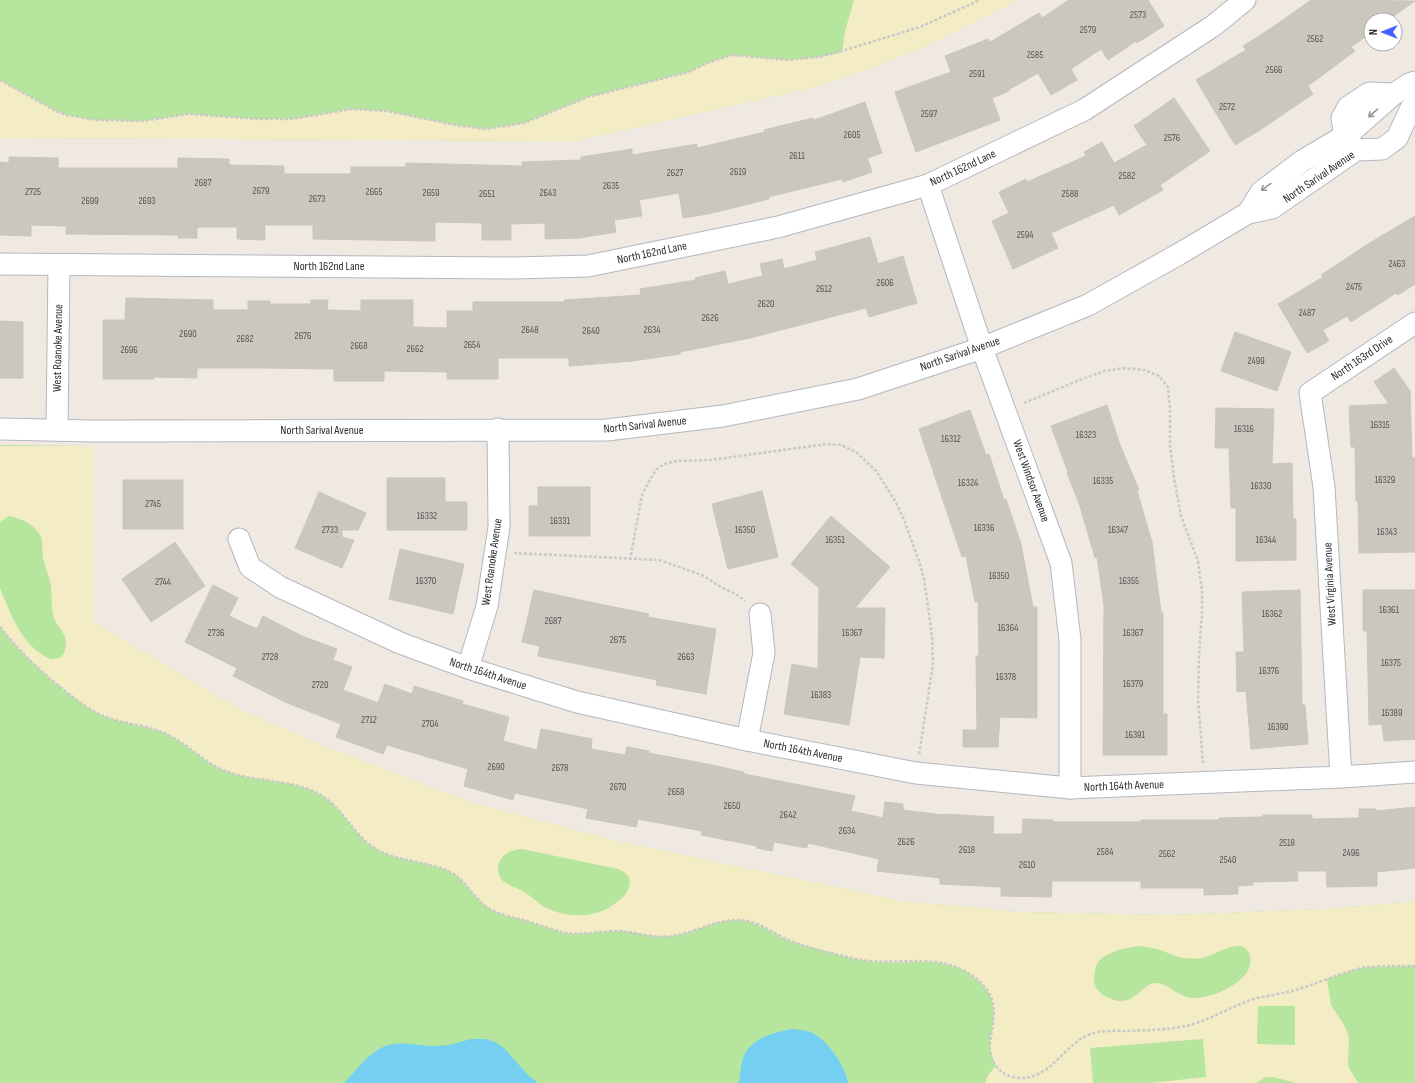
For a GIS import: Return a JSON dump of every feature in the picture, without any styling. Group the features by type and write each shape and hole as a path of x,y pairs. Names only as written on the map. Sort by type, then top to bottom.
{"street":[{"name":"North 162nd Lane","path":"0,264 515,268 588,266 778,227 928,185 1084,110 1213,26 1245,0"},
{"name":"North Sarival Avenue","path":"1351,143 1342,118 1348,107 1369,93 1394,94 1409,84 1415,82"},
{"name":"North Sarival Avenue","path":"1248,214 1261,192 1302,161 1351,143 1382,149 1397,138 1411,108 1415,103"},
{"name":"North Sarival Avenue","path":"0,429 607,430 723,416 858,389 982,348 1088,305 1248,214 1272,208 1314,178 1351,143"},
{"path":"1302,161 1314,178"},
{"name":"West Windsor Avenue","path":"928,185 982,348 1061,563 1070,640 1070,788"},
{"name":"West Roanoke Avenue","path":"57,430 59,265"},
{"name":"North 163rd Drive","path":"1310,393 1415,323"},
{"name":"West Virginia Avenue","path":"1310,393 1324,487 1341,777"},
{"name":"West Roanoke Avenue","path":"468,668 487,606 496,551 499,527 498,429"},
{"name":"North 164th Avenue","path":"239,539 250,567 280,587 400,643 468,668 577,702 747,740 916,773 1070,788 1341,777 1415,772"},
{"path":"747,740 764,653 760,614"}],"path":[{"path":"0,80 54,110 66,115 97,120 143,121 189,114 257,119 292,119 352,109 387,111 455,125 486,129 524,123 588,97 689,72 707,63 732,55 789,60 819,57 842,52 920,27 980,0"},
{"path":"1005,411 1080,380 1104,372 1124,368 1145,370 1159,376 1168,387 1170,409 1170,445 1174,478 1181,516 1198,561 1202,591 1198,700 1205,783"},
{"path":"630,560 642,495 656,470 664,464 677,461 711,460 826,444 841,445 856,452 876,471 894,499 903,517 924,579 932,637 933,664 916,773"},
{"path":"496,551 630,560 659,560 702,575 721,587 736,594 760,614"},
{"path":"0,627 22,654 69,694 92,710 117,721 158,730 172,736 207,762 232,773 289,783 309,789 323,796 333,805 364,841 373,848 395,857 440,867 450,872 460,878 484,905 501,914 565,933 576,934 620,931 661,937 684,933 720,922 747,920 791,941 855,959 884,963 928,961 955,966 978,980 992,999 994,1016 990,1043 992,1059 999,1070 1005,1075 1012,1077 1031,1077 1040,1073 1075,1043 1093,1033 1106,1031 1166,1029 1184,1026 1202,1022 1247,1002 1294,990 1357,969 1371,967 1415,966"}],"green space":[{"path":"0,0 1018,0 931,44 860,72 806,89 575,141 0,138"},
{"path":"0,445 93,446 93,622 241,710 326,747 476,804 621,842 902,901 1019,912 1171,915 1324,909 1415,902 1415,1083 0,1083"}],"sand":[{"path":"854,0 1018,0 931,44 860,72 806,89 575,141 0,138 0,80 54,110 66,115 97,120 143,121 189,114 257,119 292,119 352,109 387,111 455,125 486,129 524,123 588,97 689,72 707,63 732,55 789,60 819,57 842,52 845,31"},
{"path":"0,446 93,446 93,622 241,710 326,747 476,804 621,842 902,901 1019,912 1171,915 1324,909 1415,902 1415,966 1371,967 1357,969 1327,979 1331,1005 1343,1023 1349,1039 1349,1068 1358,1083 1296,1083 1273,1077 1266,1077 1256,1083 1150,1083 1206,1077 1203,1039 1090,1048 1093,1083 985,1083 988,1075 996,1066 990,1046 994,1014 992,1001 985,988 972,976 959,968 929,962 882,963 855,959 794,942 758,925 738,920 729,920 712,924 688,933 671,936 651,936 620,931 565,933 494,911 479,901 454,874 439,867 391,856 373,847 359,835 342,813 329,800 321,795 299,786 242,776 222,770 164,733 114,720 95,712 47,676 22,652 0,627 0,588 16,624 26,640 33,647 50,659 56,659 64,652 66,639 53,614 50,583 43,558 41,537 32,526 18,518 9,516 0,522","holes":["522,849 618,869 628,875 630,880 628,890 616,903 597,913 588,915 569,915 551,910 540,904 528,894 502,880 498,873 500,860 509,852","1138,946 1152,948 1191,959 1203,958 1236,946 1247,950 1250,956 1250,965 1246,974 1238,982 1206,997 1187,997 1165,985 1157,983 1147,986 1128,1000 1114,1000 1105,996 1098,990 1094,982 1095,969 1099,961 1107,955 1123,949","1258,1006 1295,1006 1295,1045 1257,1044"]}],"water":[{"path":"792,1029 811,1032 825,1042 840,1062 847,1077 848,1083 739,1083 743,1059 750,1047 755,1042 766,1036"},
{"path":"471,1039 485,1039 495,1042 504,1048 528,1075 538,1083 344,1083 362,1063 377,1050 383,1047 403,1043 442,1046"}],"building":[{"path":"1069,0 1148,0 1164,26 1137,43 1136,41 1108,60 1101,49 1071,69 1077,80 1051,95 1038,73 1008,90 1009,91 992,98 1000,120 916,152 895,92 951,72 945,56 988,39 990,42 1039,13 1042,18"},
{"path":"1311,0 1415,1 1399,12 1363,12 1363,39 1351,47 1355,51 1308,86 1313,94 1235,145 1196,80 1246,50 1243,46"},
{"path":"1174,98 1210,151 1160,185 1163,190 1119,215 1114,205 1051,233 1058,248 1013,269 992,221 1009,213 999,192 1026,179 1027,182 1086,156 1084,152 1102,142 1114,163 1147,145 1134,126"},
{"path":"865,102 882,153 867,158 872,172 843,182 842,179 768,197 769,199 708,214 683,218 679,193 639,200 642,216 614,220 616,232 579,238 545,239 545,223 511,224 511,240 482,240 482,223 435,222 435,241 313,239 313,225 265,225 265,240 237,239 237,227 197,227 197,238 178,238 178,235 66,234 66,226 31,225 31,236 0,235 0,162 9,163 9,157 58,158 58,168 178,168 178,158 229,159 229,165 284,166 284,174 351,174 351,167 406,167 406,163 523,166 522,162 581,160 581,157 632,149 632,155 697,144 697,148 765,132 764,130 813,118 814,120"},
{"path":"1415,216 1415,284 1398,295 1396,293 1351,322 1347,316 1323,330 1329,341 1307,353 1278,304 1323,277 1321,275 1368,244"},
{"path":"870,237 878,264 903,256 917,303 869,317 866,308 750,338 680,352 680,354 633,361 569,366 569,358 498,358 498,379 447,379 447,372 384,371 384,381 334,381 334,369 197,368 197,378 154,377 154,379 103,379 103,320 125,320 126,298 213,300 213,310 248,310 248,301 270,301 270,304 311,304 311,300 328,300 327,310 361,311 361,300 413,300 413,327 447,328 447,311 473,311 473,302 565,302 564,300 641,295 640,289 696,280 695,278 725,271 728,284 763,276 760,264 782,259 784,269 817,260 815,252"},
{"path":"0,321 23,322 23,378 0,378"},
{"path":"1235,332 1291,352 1277,391 1221,371"},
{"path":"1394,368 1410,391 1412,458 1415,458 1415,552 1359,553 1355,447 1351,447 1349,406 1389,404 1374,382"},
{"path":"1107,405 1120,445 1139,490 1137,491 1152,542 1161,613 1163,613 1163,714 1167,714 1167,755 1103,755 1104,605 1097,557 1095,558 1080,506 1051,426"},
{"path":"1216,408 1274,409 1272,464 1292,463 1293,519 1296,519 1296,560 1236,561 1236,508 1231,508 1229,448 1215,448"},
{"path":"970,410 986,455 989,454 1004,500 1006,499 1021,544 1033,607 1037,607 1037,718 1000,717 998,747 963,747 963,730 977,730 976,656 979,656 978,601 975,602 966,556 962,557 919,429"},
{"path":"387,478 445,478 445,502 467,502 467,530 387,530"},
{"path":"123,480 183,480 183,529 123,529"},
{"path":"538,487 590,487 590,536 529,536 529,506 538,506"},
{"path":"762,491 778,557 728,569 712,504"},
{"path":"319,492 366,513 358,530 342,530 342,537 354,540 342,568 295,548"},
{"path":"831,516 890,567 855,608 885,608 884,658 860,657 849,725 784,714 792,664 818,669 819,588 791,564"},
{"path":"175,542 205,586 151,622 122,579"},
{"path":"400,549 464,564 453,614 389,599"},
{"path":"213,585 238,598 229,616 257,629 263,616 302,636 337,649 333,660 352,667 343,690 378,703 385,684 412,694 414,686 463,701 462,704 509,717 503,741 537,750 541,729 592,739 591,749 625,755 627,747 649,751 649,753 744,772 744,774 855,796 851,811 883,818 885,802 903,804 903,810 943,815 994,817 993,834 1022,834 1023,819 1053,820 1053,822 1141,822 1141,820 1219,820 1219,818 1263,817 1263,815 1312,815 1312,819 1359,818 1359,809 1376,809 1376,811 1415,807 1415,868 1377,872 1377,886 1327,887 1326,871 1297,871 1298,881 1253,882 1253,885 1238,886 1238,894 1204,895 1204,888 1141,888 1141,881 1052,881 1051,897 1001,896 1001,887 940,884 940,878 877,871 879,859 808,843 807,848 774,842 772,851 756,848 757,846 701,835 702,831 638,819 636,827 586,818 588,809 515,793 513,800 464,786 468,769 387,745 383,754 336,737 341,724 285,702 233,676 237,668 185,642"},
{"path":"534,590 649,614 648,617 716,629 706,694 656,685 657,680 538,656 540,646 522,642"},
{"path":"1300,590 1302,705 1305,705 1308,744 1251,749 1246,691 1237,692 1236,652 1244,652 1242,592"},
{"path":"1363,590 1415,590 1415,739 1384,741 1382,724 1369,725 1367,631 1363,631"}]}
